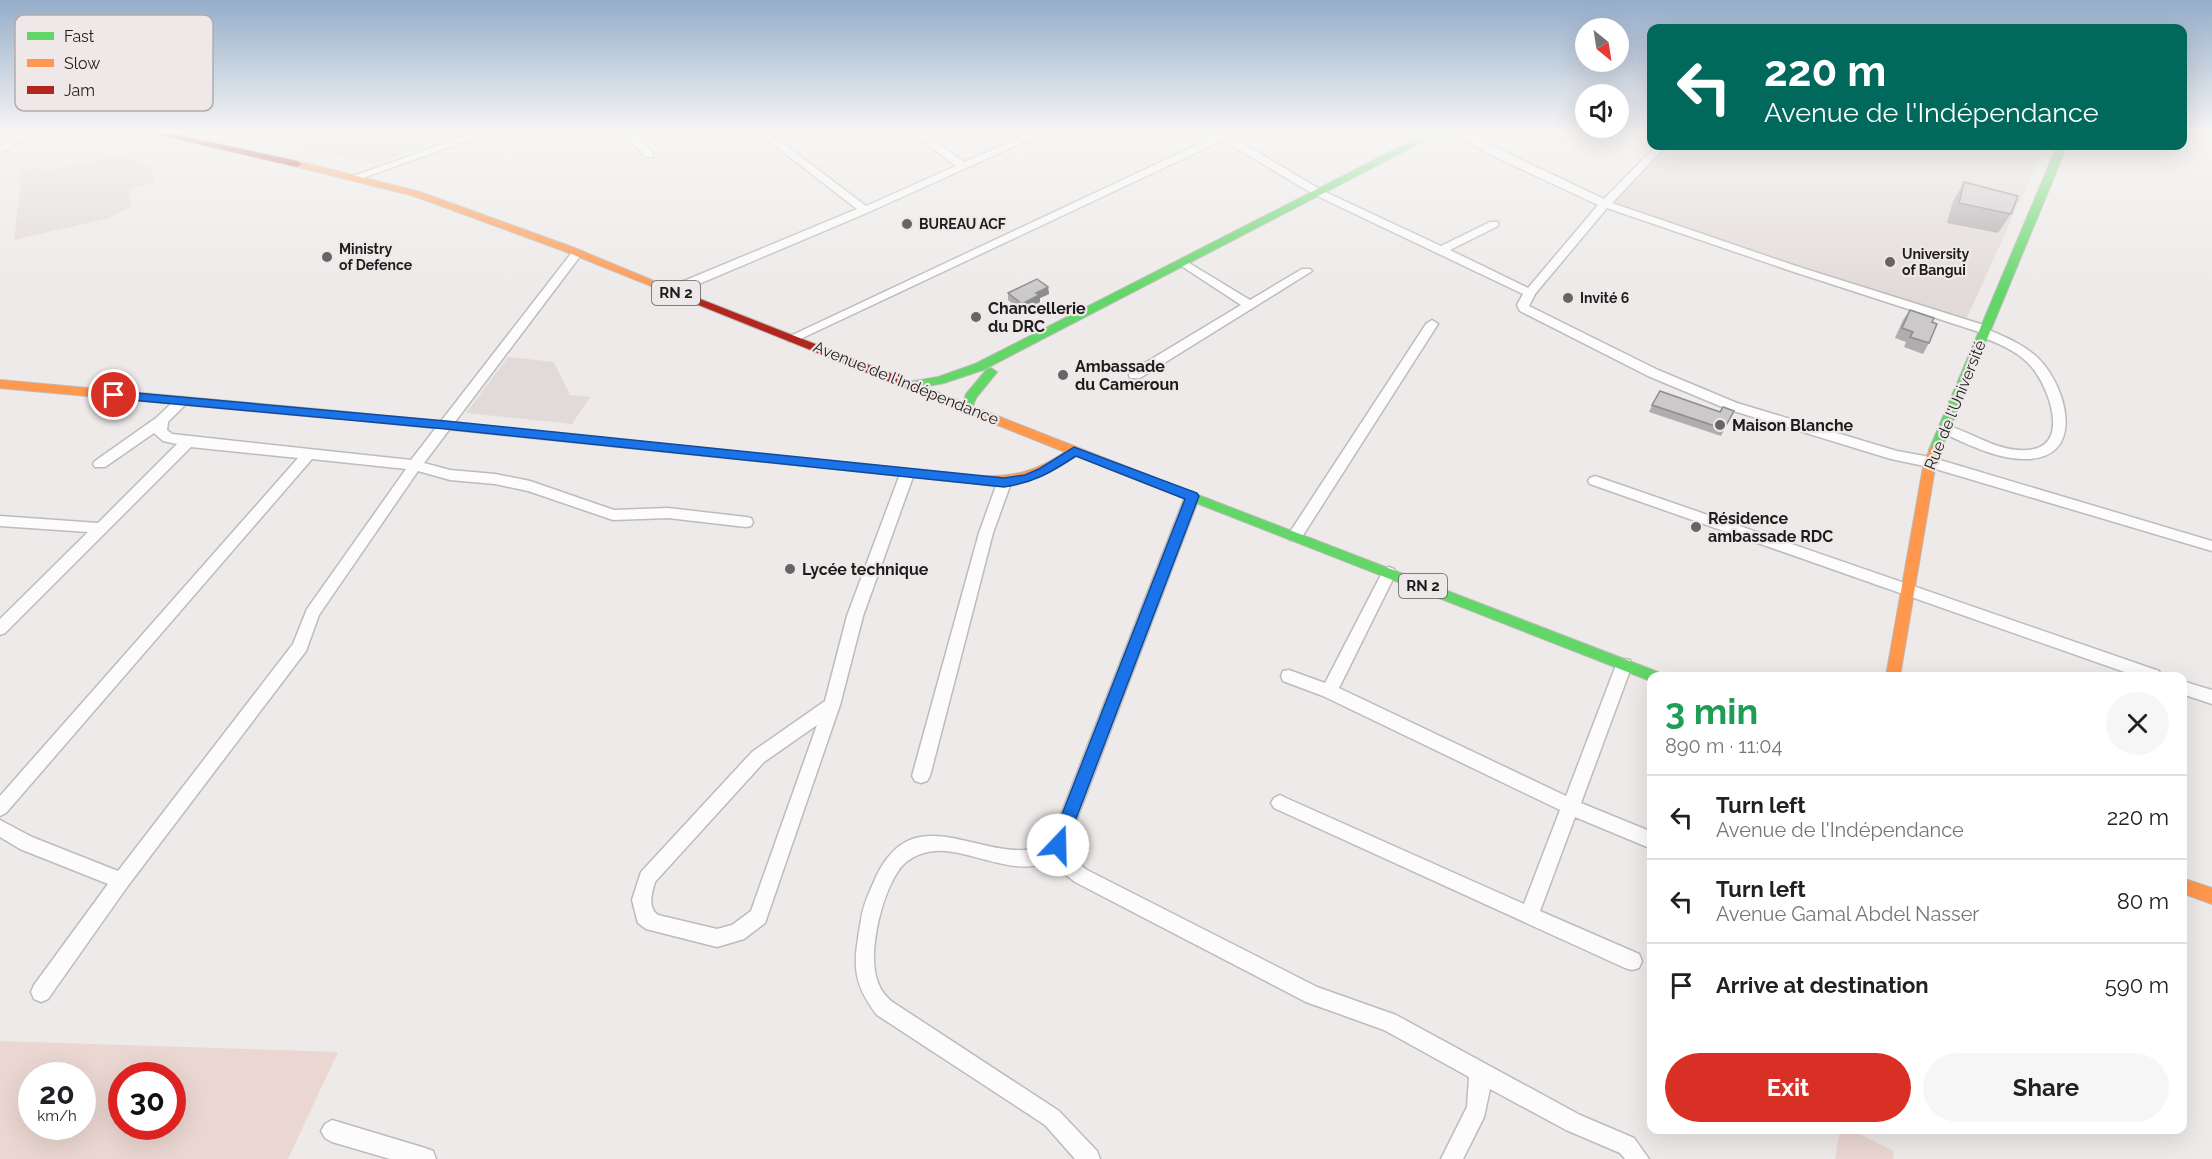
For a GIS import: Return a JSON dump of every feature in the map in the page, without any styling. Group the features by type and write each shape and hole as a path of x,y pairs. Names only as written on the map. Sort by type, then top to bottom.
{"street":[{"name":"Avenue de l'Indépendance","path":"385,185 417,194 577,253 1074,451 1647,674"},
{"path":"832,185 865,210"},
{"path":"671,291 922,185"},
{"path":"792,338 1112,185"},
{"path":"1306,185 1488,275 1530,293"},
{"path":"944,398 1341,185"},
{"path":"1323,195 1343,185"},
{"path":"1564,185 1605,204 1985,332 2029,357 2039,367 2057,404 2061,428 2058,441 2047,451 2032,455 2009,452 1945,429"},
{"path":"1623,185 1530,293 1523,304 1528,312 1653,373 1732,406 1896,456 1930,462 2212,546"},
{"name":"Rue de l'Université","path":"1894,672 1930,462 2046,185"},
{"path":"1441,250 1494,224"},
{"path":"41,992 122,881 300,647 312,613 415,465 577,253"},
{"path":"1189,266 1249,305"},
{"path":"912,385 950,377 980,367 1189,266"},
{"path":"1135,375 1306,271"},
{"path":"1295,536 1432,324"},
{"path":"967,407 970,397 991,372"},
{"path":"0,384 446,425 1004,483 1043,472 1074,451"},
{"path":"100,464 160,421 182,402"},
{"path":"160,421 160,432 164,436 188,442 415,465 450,475 495,479 530,486 613,515 668,513 747,522"},
{"path":"0,629 69,563 99,528 188,442"},
{"path":"0,808 309,454"},
{"path":"832,705 758,757 647,878 641,900 645,917 653,923 717,938 737,933 758,917 832,705 855,616 907,474"},
{"path":"1595,481 2142,672"},
{"path":"921,776 986,533 1004,483"},
{"path":"1192,496 1058,845 1059,859 1091,882 1313,995 1389,1022 1573,1124 1627,1145 1638,1159"},
{"path":"0,521 99,528"},
{"path":"1329,691 1389,573"},
{"path":"1529,916 1624,665"},
{"path":"1289,676 1329,691 1569,806 1647,840"},
{"path":"2187,689 2212,698"},
{"path":"1280,803 1632,961"},
{"path":"0,828 26,843 122,881"},
{"path":"1058,845 1040,857 1008,857 937,842 912,847 891,866 872,907 864,959 870,990 884,1008 1052,1118 1089,1159"},
{"path":"2187,887 2212,896"},
{"path":"1452,1159 1481,1103 1482,1086 1478,1072"},
{"path":"332,1131 425,1159"}],"shaded area":[{"path":"20,185 145,185 129,189 131,207 109,218 14,240"},
{"name":"University of Bangui","path":"1626,185 2027,185 1965,322 1610,202"},
{"path":"508,357 554,362 570,395 590,397 572,424 466,413"},
{"path":"0,1041 338,1052 288,1159 0,1159"},
{"path":"1839,1134 1859,1134 1894,1151 1893,1159 1835,1159"}],"building":[{"path":"1963,185 1976,185 2018,196 2011,214 1959,203"},
{"path":"1037,279 1048,287 1022,304 1008,293"},
{"path":"1910,310 1934,318 1932,322 1937,324 1929,343 1910,337 1913,332 1902,328"},
{"path":"1660,391 1720,412 1723,407 1734,411 1724,429 1652,405"}],"traffic: fast":[{"path":"912,385 940,380 979,367 1333,185"},
{"path":"1935,450 2046,185"},
{"path":"967,407 970,397 991,372"},
{"path":"338,415 978,480"},
{"path":"1149,480 1647,674"}],"traffic: slow":[{"path":"381,185 417,194 568,249 690,298"},
{"path":"0,384 338,415"},
{"path":"934,395 1149,480"},
{"path":"1894,672 1930,462 1935,450"},
{"path":"978,480 1006,481 1029,476 1075,451"},
{"path":"2187,887 2212,896"}],"traffic: jam":[{"path":"690,298 934,395"}],"place":[{"name":"BUREAU ACF","path":"907,224"},
{"name":"Ministry of Defence","path":"327,257"},
{"name":"University of Bangui","path":"1890,262"},
{"name":"Invité 6","path":"1568,298"},
{"name":"Chancellerie du DRC","path":"976,317"},
{"name":"Ambassade du Cameroun","path":"1063,375"},
{"name":"Maison Blanche","path":"1720,425"},
{"name":"Résidence ambassade RDC","path":"1696,527"},
{"name":"Lycée technique","path":"790,569"}],"route":[{"path":"114,395 446,425 1004,483 1043,472 1074,451 1192,496 1058,845"}]}
